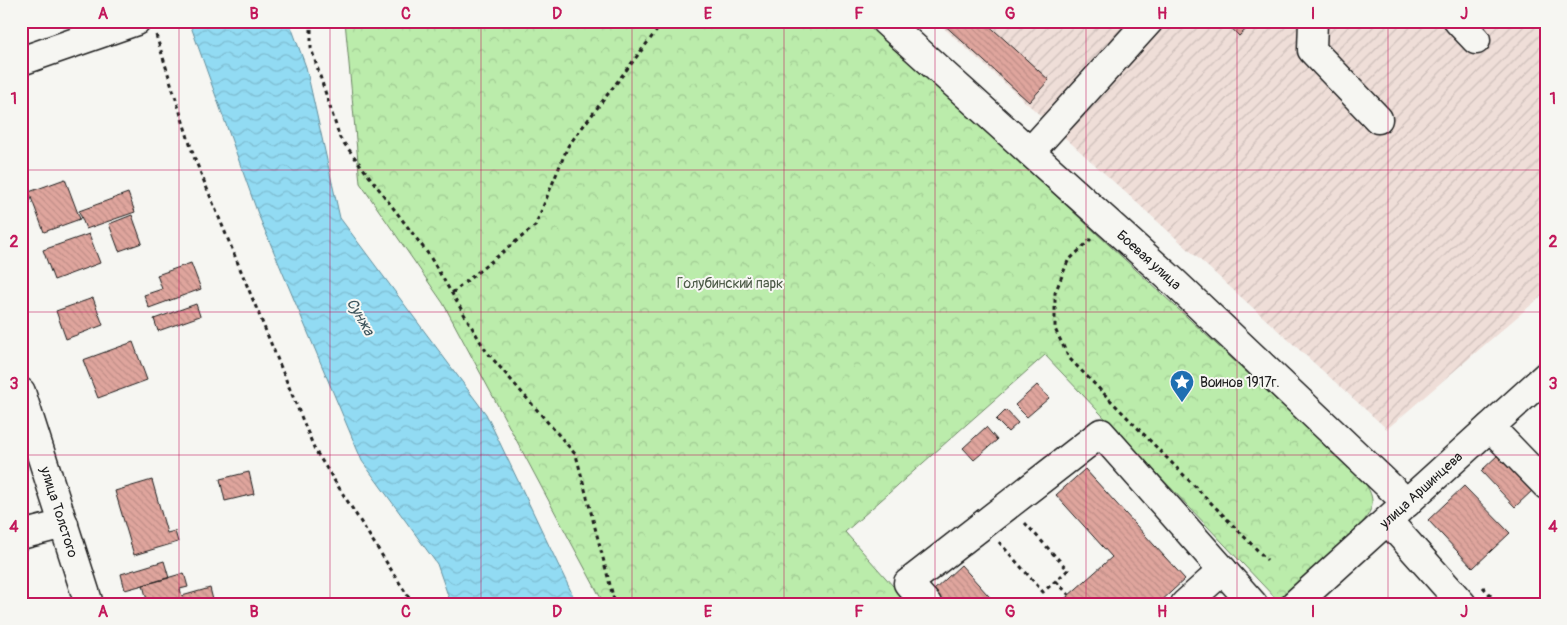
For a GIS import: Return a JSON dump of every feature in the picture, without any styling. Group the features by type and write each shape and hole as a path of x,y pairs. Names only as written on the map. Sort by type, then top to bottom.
{"street":[{"name":"Боевая улица","path":"885,21 1174,282 1398,512 1462,604"},
{"path":"1030,152 1150,21"},
{"path":"1313,21 1312,50 1378,119"},
{"path":"1458,21 1476,40"},
{"path":"21,61 145,26"},
{"name":"улица Аршинцева","path":"1295,604 1546,376"},
{"name":"улица Толстого","path":"21,392 89,604"},
{"path":"1490,427 1546,485"},
{"path":"927,604 908,583 1101,433 1253,604"},
{"path":"21,535 64,524"},
{"path":"1185,604 1223,570"}],"path":[{"path":"311,21 311,48 340,138 429,256 486,351 576,454 615,604"},
{"path":"452,294 535,226 568,146 664,21"},
{"path":"145,26 194,157 315,450 413,604"},
{"path":"1108,222 1068,261 1055,293 1055,329 1069,358 1267,560"},
{"path":"983,524 1043,592 1068,570 1009,504"},
{"path":"1056,581 1069,595"}],"shaded area":[{"path":"936,21 1546,21 1546,292 1387,429"}],"green space":[{"name":"Голубинский парк","path":"345,21 867,21 1363,480 1372,499 1371,509 1359,527 1278,601 1045,355 845,532 909,604 604,604 443,303 360,183"}],"water":[{"name":"Сунжа","path":"189,21 289,21 306,67 340,218 486,414 577,604 451,604 437,564 362,461 258,214"}],"building":[{"path":"940,21 984,21 1049,80 1029,102"},
{"path":"1225,21 1255,21 1239,36"},
{"path":"65,179 80,219 44,232 29,192"},
{"path":"128,193 135,212 86,229 79,211"},
{"path":"132,215 142,243 119,251 109,224"},
{"path":"89,234 100,263 54,280 43,250"},
{"path":"191,263 201,289 149,308 144,295 162,289 157,275"},
{"path":"93,298 103,325 66,339 56,311"},
{"path":"196,304 200,316 158,331 154,319"},
{"path":"133,342 147,380 98,398 83,360"},
{"path":"1037,385 1049,398 1027,417 1015,405"},
{"path":"1006,410 1018,423 1008,432 996,420"},
{"path":"986,427 997,440 974,460 963,448"},
{"path":"1546,441 1546,470 1537,461 1545,452 1540,447"},
{"path":"1500,453 1535,488 1515,507 1481,471"},
{"path":"1085,469 1185,579 1158,604 1059,604 1112,557 1056,495"},
{"path":"249,472 254,494 225,501 220,479"},
{"path":"152,480 167,533 175,531 178,542 134,555 115,491"},
{"path":"1464,486 1510,533 1473,568 1428,520"},
{"path":"164,561 169,578 125,590 121,574"},
{"path":"961,565 996,604 944,604 933,591"},
{"path":"184,573 188,587 180,589 182,596 210,588 214,604 148,604 143,585"}],"place":[{"name":"Воинов 1917г.","path":"1182,403"}]}
